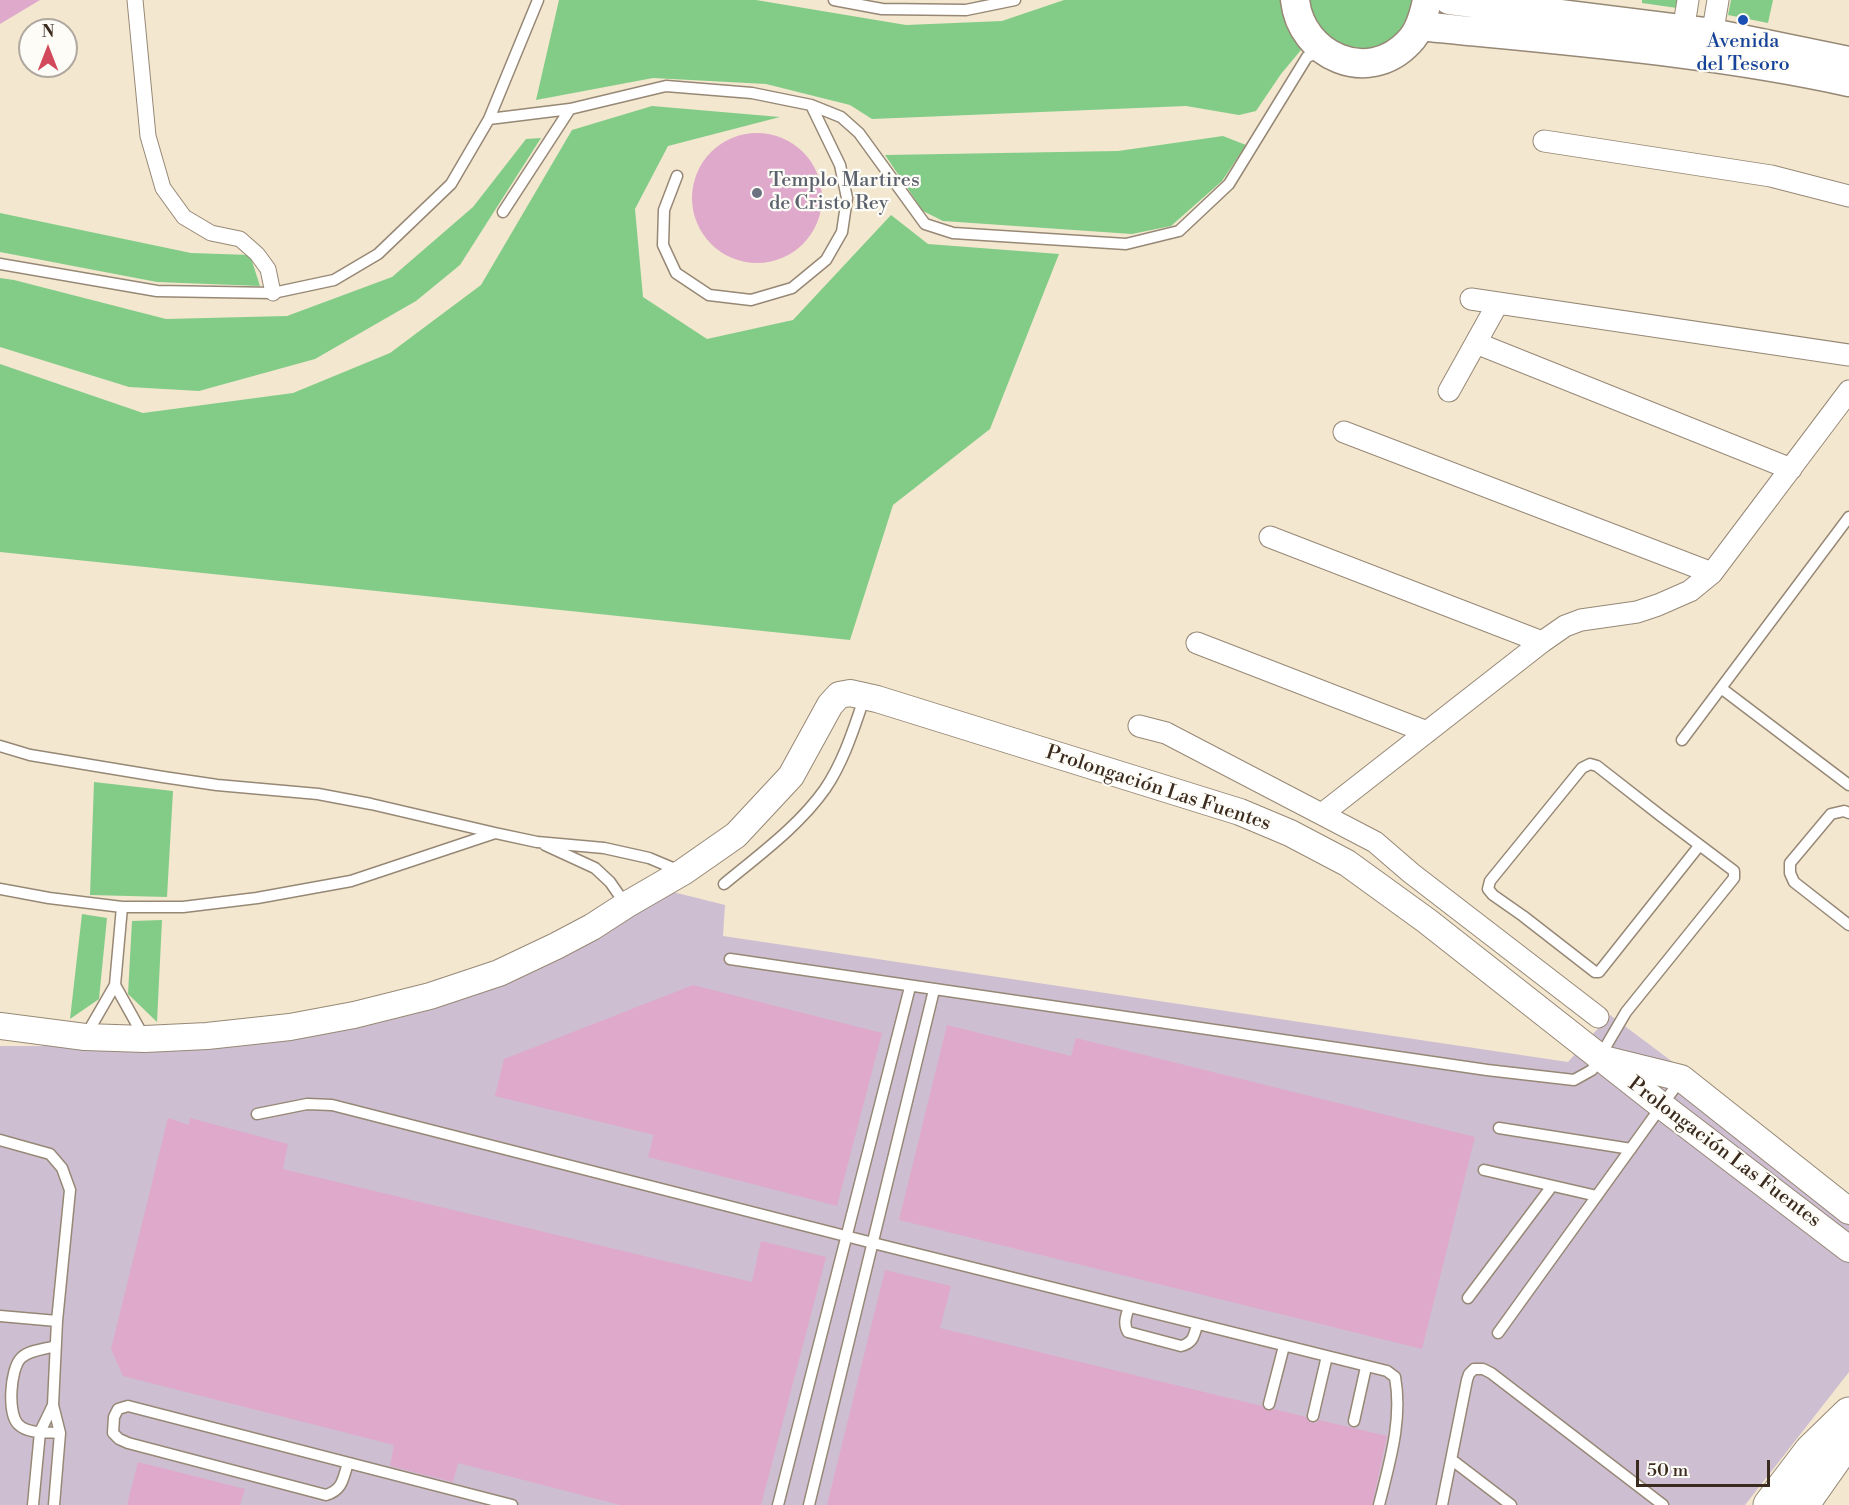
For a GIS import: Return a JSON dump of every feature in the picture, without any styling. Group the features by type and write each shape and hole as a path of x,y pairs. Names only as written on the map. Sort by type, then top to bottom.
{"main road":[{"path":"1295,0 1299,21 1308,37 1322,51 1339,60 1358,63 1377,61 1402,48 1409,42 1423,13 1682,41"},
{"path":"1449,0 1682,41 1849,61"},
{"path":"1710,45 1795,70 1849,82"},
{"path":"1770,1505 1811,1451 1849,1414"},
{"path":"1802,1505 1849,1438"}],"street":[{"path":"135,0 148,136 163,188 184,217 211,233 240,239 257,254 268,269 273,293"},
{"path":"1682,41 1688,0"},
{"path":"1710,45 1718,0"},
{"path":"1544,141 1771,176 1849,196"},
{"path":"1471,299 1849,355"},
{"path":"1449,392 1498,303"},
{"path":"1476,343 1791,469"},
{"path":"1322,814 1565,626 1581,620 1636,612 1658,606 1690,591 1712,573 1849,391"},
{"path":"1344,432 1712,573"},
{"path":"1270,537 1542,642"},
{"path":"1197,643 1427,732"},
{"name":"Prolongación Las Fuentes","path":"0,1026 85,1037 145,1039 207,1036 290,1027 354,1015 430,996 500,973 592,927 683,872 736,835 791,776 830,705 839,695 850,693 1240,812 1290,833 1356,870 1427,921 1662,1106 1849,1249"},
{"path":"1139,726 1166,734 1375,842 1411,873 1598,1017"},
{"name":"Prolongación Las Fuentes","path":"1599,1057 1681,1078 1849,1211"}],"lane":[{"path":"0,264 157,291 273,293 334,280 378,254 451,184 489,119 538,0"},
{"path":"834,0 882,9 966,10 1014,0"},
{"path":"489,119 570,109 666,86 752,93 811,105 841,117 860,133 925,224 953,233 1126,244 1179,231 1229,184 1307,57 1322,51"},
{"path":"677,176 664,210 663,245 676,273 709,295 751,300 792,288 826,260 842,232 847,198 840,165 811,105"},
{"path":"503,212 570,109"},
{"path":"1682,740 1849,517"},
{"path":"1721,688 1849,785"},
{"path":"724,884 787,830 825,789 843,758 865,696"},
{"path":"0,746 30,755 163,777 218,785 318,794 537,842 604,848 649,858 683,872"},
{"path":"730,959 1487,1070 1574,1080 1592,1070 1626,1012 1735,874 1732,868 1699,846 1594,764 1585,765 1490,881 1488,889 1493,895 1593,970 1599,972 1699,846"},
{"path":"1849,813 1844,811 1830,814 1790,864 1790,873 1794,882 1849,925"},
{"path":"0,889 122,907 183,907 247,899 351,881 495,834"},
{"path":"537,842 594,868 610,882 626,905"},
{"path":"85,1037 115,985 122,907"},
{"path":"115,985 145,1039"},
{"path":"778,1505 909,987"},
{"path":"809,1505 934,990"},
{"path":"1498,1334 1681,1078"},
{"path":"257,1114 307,1104 332,1105 1387,1371 1395,1377 1396,1427 1379,1505"},
{"path":"1499,1128 1631,1149"},
{"path":"0,1140 50,1154 62,1168 70,1190 57,1321 53,1405 60,1433 54,1505"},
{"path":"1484,1170 1597,1196"},
{"path":"1468,1298 1552,1186"},
{"path":"1129,1307 1125,1321 1128,1332 1182,1346 1189,1344 1193,1339 1197,1324"},
{"path":"0,1316 57,1321"},
{"path":"56,1346 30,1352 20,1359 14,1372 11,1406 13,1417 19,1426 27,1430 60,1433"},
{"path":"1269,1404 1284,1346"},
{"path":"1313,1416 1327,1356"},
{"path":"1354,1421 1366,1367"},
{"path":"1443,1505 1469,1374 1474,1369 1483,1369 1500,1380 1663,1505"},
{"path":"33,1505 40,1432 53,1405"},
{"path":"348,1463 340,1485 335,1492 326,1495 128,1443 113,1433 114,1417 118,1409 128,1406 348,1463 497,1503 512,1505"},
{"path":"1452,1461 1511,1505"}],"shaded area":[{"path":"669,891 725,905 723,936 1568,1062 1610,1015 1849,1194 1849,1372 1745,1505 0,1505 0,1046 108,1046 314,1034"}],"green space":[{"path":"559,0 756,0 906,25 1002,21 1064,0 1284,0 1284,14 1301,50 1281,74 1256,111 1239,115 1186,106 872,119 850,105 766,84 653,78 536,100"},
{"path":"1306,0 1415,0 1409,26 1384,50 1348,53 1317,33"},
{"path":"1642,0 1679,0 1677,8 1642,3"},
{"path":"1731,0 1773,0 1768,23 1728,15"},
{"path":"652,106 780,117 668,146 635,209 643,297 707,339 793,320 891,215 928,244 1059,254 990,429 893,505 850,640 0,552 0,364 143,413 293,393 390,353 481,285 572,130"},
{"path":"1223,136 1246,145 1222,181 1171,226 1132,234 943,221 923,211 885,155 1118,151"},
{"path":"541,138 460,265 416,301 315,359 199,391 129,387 0,347 0,278 166,319 287,316 392,277 473,207 526,139"},
{"path":"0,213 191,253 250,255 260,286 157,282 0,252"},
{"path":"94,782 173,791 167,897 90,895"},
{"path":"82,914 107,918 99,999 70,1019"},
{"path":"162,920 157,1022 128,994 132,921"}],"building":[{"path":"0,0 40,0 0,24"},
{"name":"Templo Martires de Cristo Rey","path":"757,133 782,138 803,152 817,173 822,198 817,223 803,244 782,258 757,263 732,258 711,244 697,223 692,198 697,173 711,152 732,138"},
{"path":"693,985 882,1033 837,1206 648,1157 654,1135 495,1096 504,1059"},
{"path":"947,1025 1071,1056 1076,1038 1475,1137 1422,1349 899,1220"},
{"path":"168,1118 189,1125 190,1118 288,1144 283,1169 752,1282 761,1241 826,1257 761,1505 620,1505 458,1463 453,1482 390,1466 394,1445 123,1376 111,1349"},
{"path":"885,1270 951,1286 940,1328 1262,1406 1268,1411 1274,1409 1306,1417 1311,1423 1319,1420 1387,1436 1372,1505 827,1505"},
{"path":"138,1462 245,1489 240,1505 127,1505"}],"place":[{"name":"Avenida del Tesoro","path":"1743,20"},
{"name":"Templo Martires de Cristo Rey","path":"757,193"}]}
